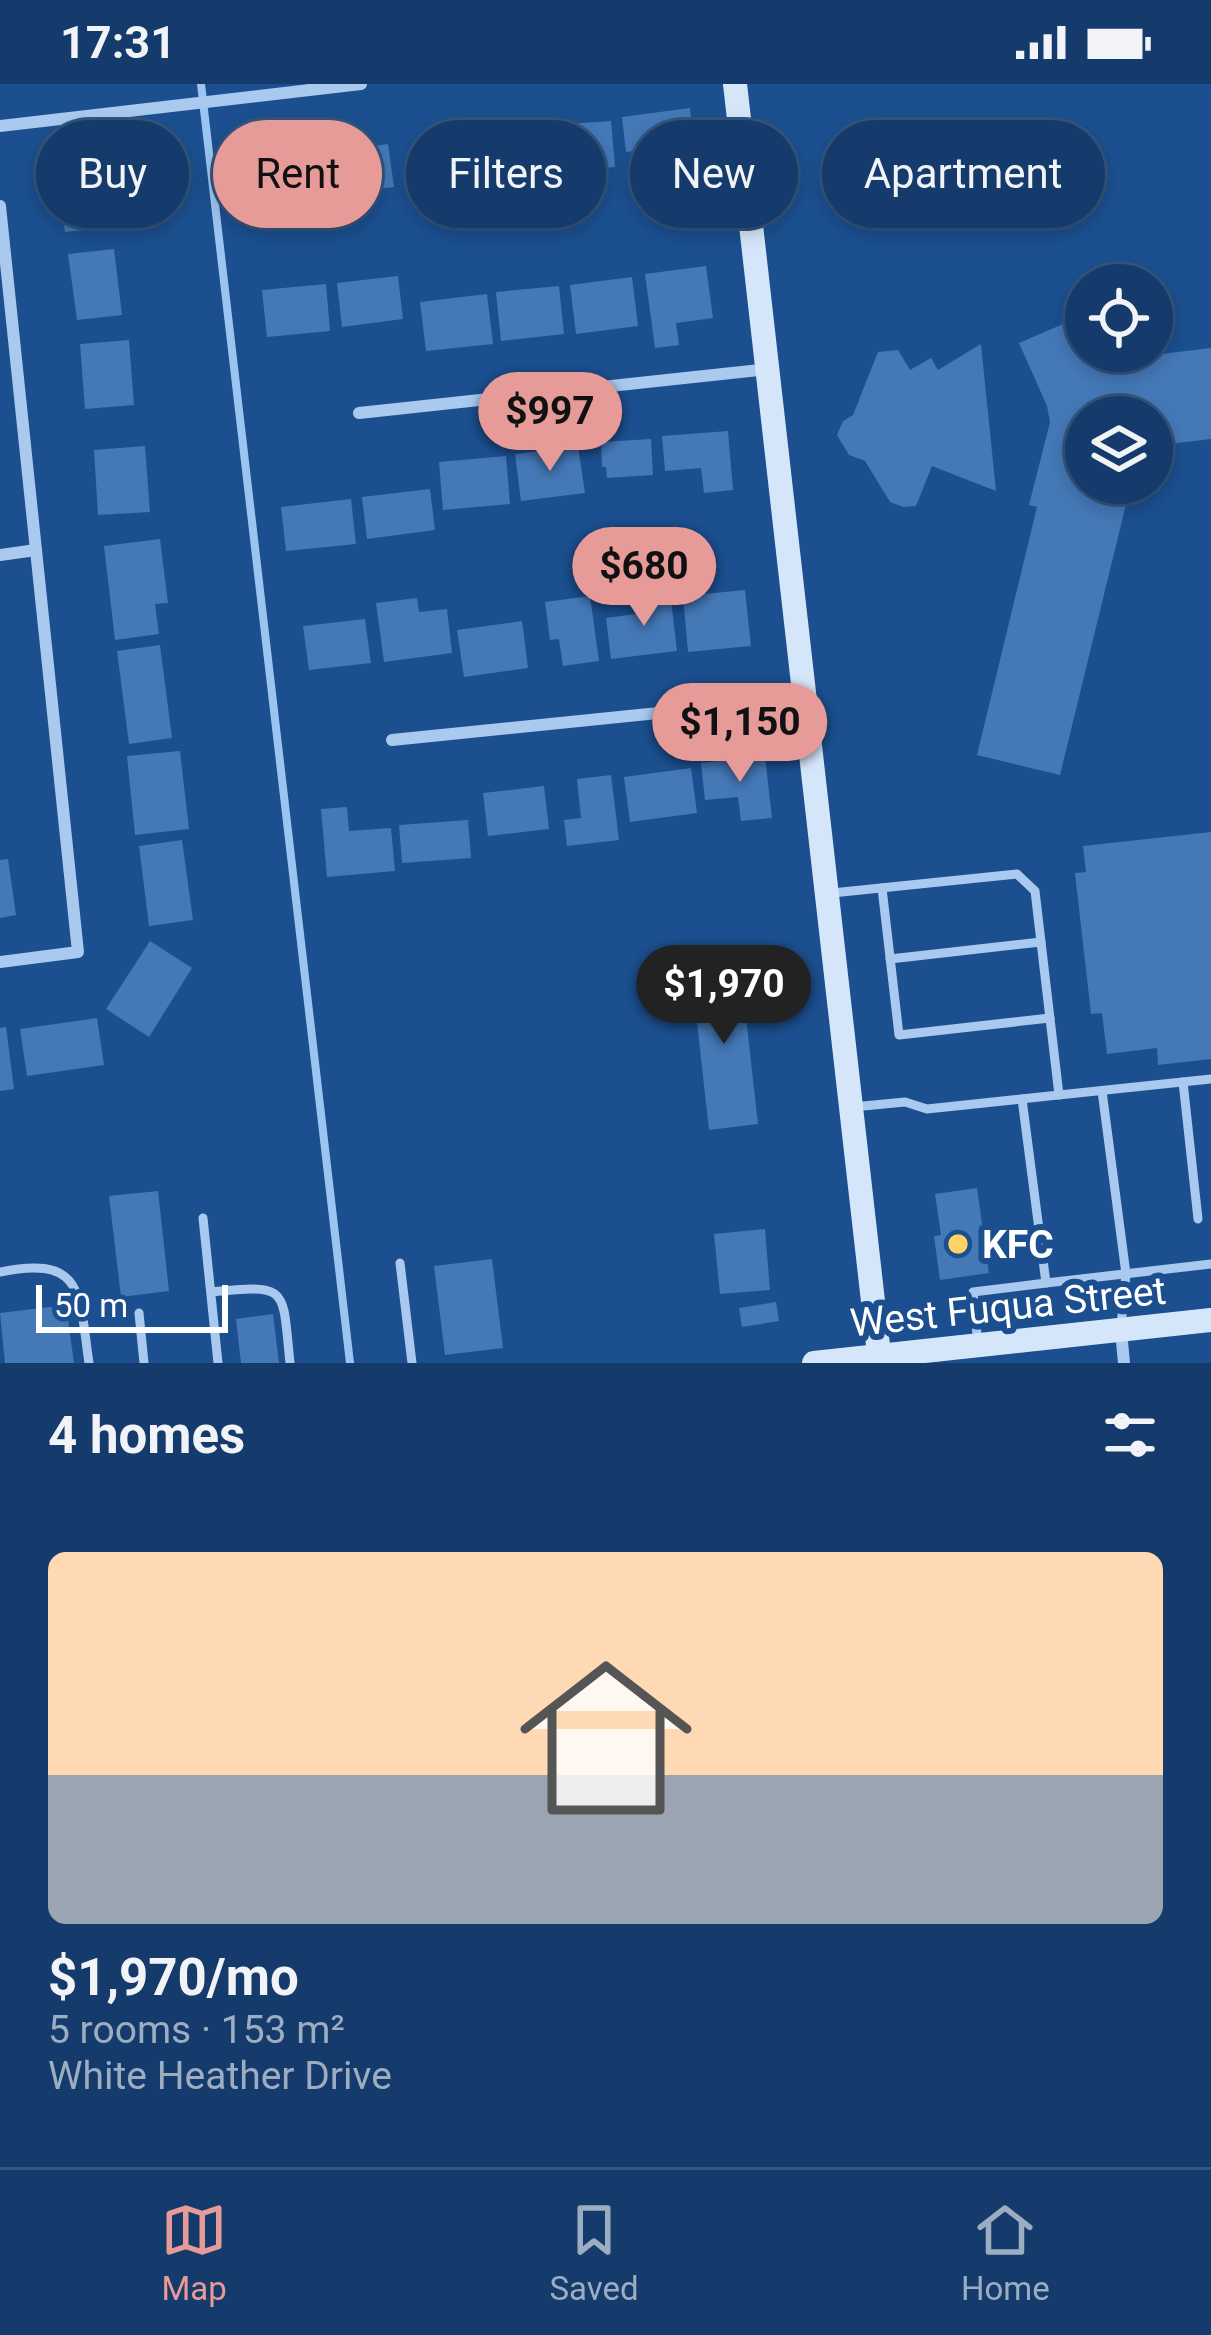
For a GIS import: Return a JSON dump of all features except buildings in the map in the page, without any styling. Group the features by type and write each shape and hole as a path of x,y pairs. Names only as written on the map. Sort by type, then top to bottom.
{"street":[{"path":"0,126 361,84"},
{"path":"735,84 880,1359"},
{"path":"0,206 78,952 0,962"},
{"path":"359,413 769,369"},
{"path":"0,555 37,550"},
{"path":"392,740 806,698"},
{"name":"West Fuqua Street","path":"814,1363 1211,1320"},
{"path":"1120,1331 1124,1363"}],"lane":[{"path":"826,894 1017,874 1034,891 1059,1094"},
{"path":"882,888 898,1035 1050,1018"},
{"path":"890,959 1041,942"},
{"path":"852,1107 904,1102 927,1109 1211,1079"},
{"path":"1183,1082 1198,1219"},
{"path":"1102,1091 1126,1274 1120,1331"},
{"path":"1022,1099 1046,1283"},
{"path":"203,1218 218,1363"},
{"path":"400,1263 412,1363"},
{"path":"978,1345 973,1292 1211,1264"},
{"path":"0,1272 33,1268 56,1270 68,1277 77,1288 89,1363"},
{"path":"211,1292 273,1291 285,1310 290,1363"},
{"path":"139,1313 144,1363"}],"waterway":[{"path":"201,84 350,1363"}],"place":[{"name":"KFC","path":"958,1244"}]}
